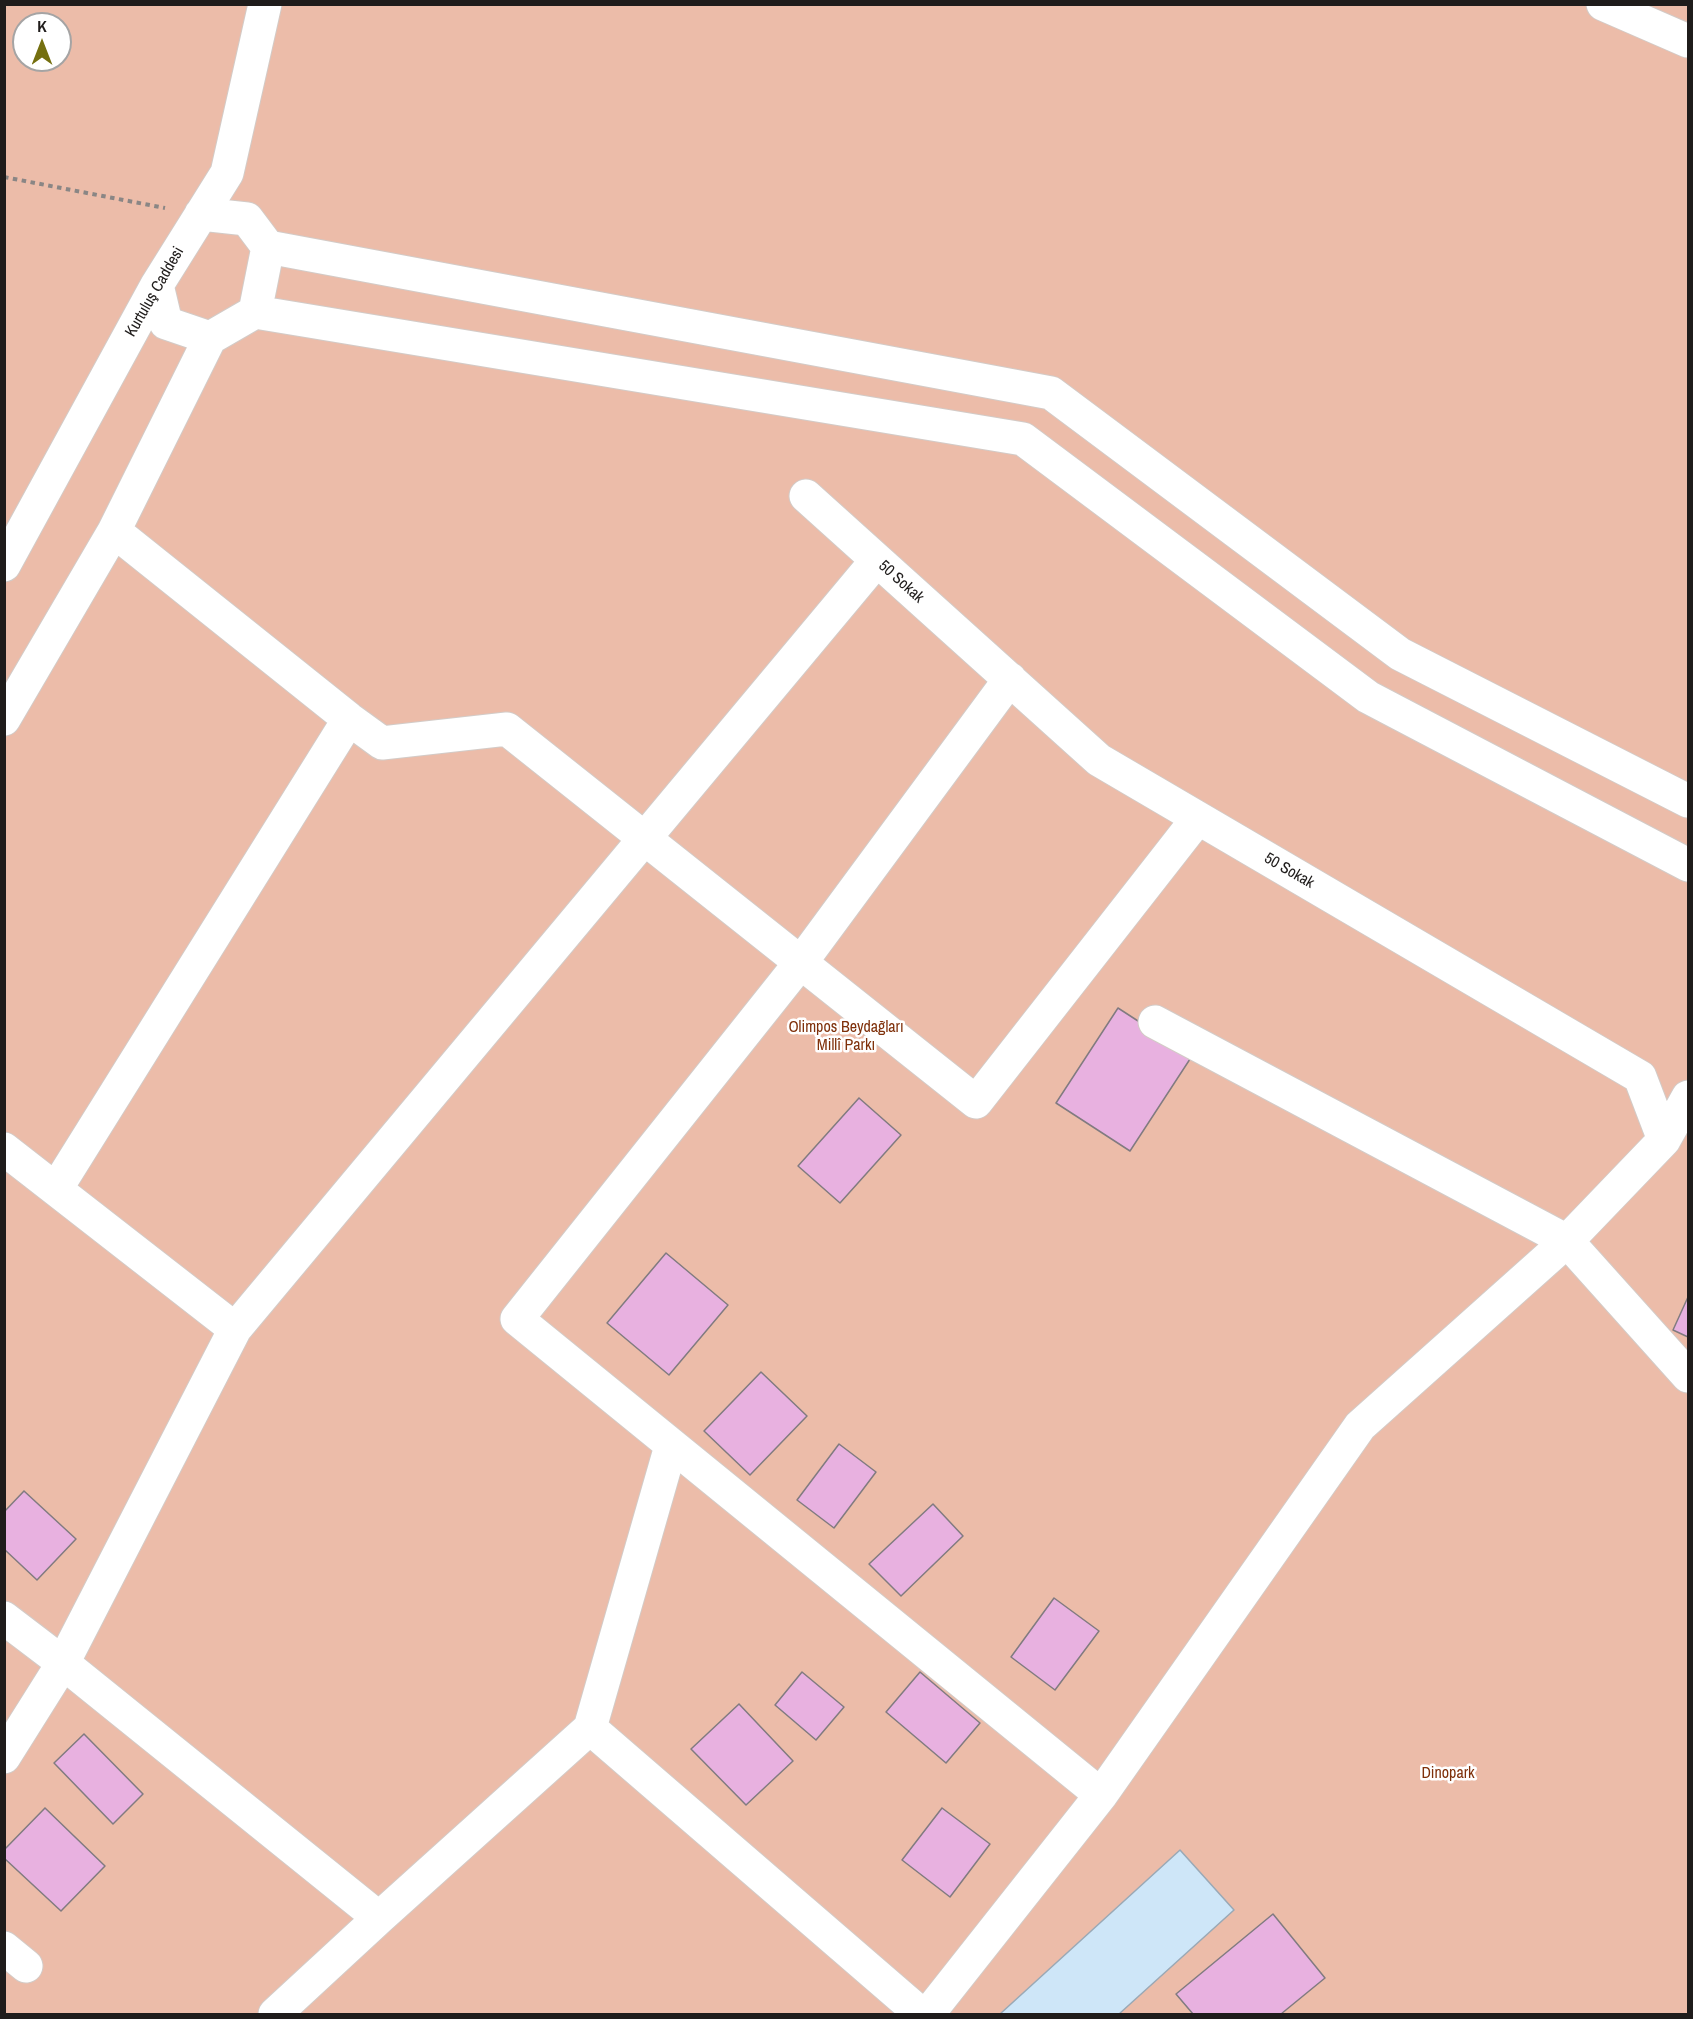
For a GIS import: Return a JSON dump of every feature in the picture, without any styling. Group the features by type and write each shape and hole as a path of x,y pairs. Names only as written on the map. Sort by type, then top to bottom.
{"street":[{"name":"Kurtuluş Caddesi","path":"4,565 157,285 227,173 265,4"},
{"path":"1603,4 1689,41"},
{"path":"227,173 247,219 268,247 1052,393 1400,654 1689,801"},
{"path":"201,214 247,219"},
{"path":"255,312 268,247"},
{"path":"157,285 166,323 210,339"},
{"path":"4,719 114,531 210,339 255,312 1023,439 1368,696 1689,865"},
{"name":"50 Sokak","path":"806,496 1099,760 1640,1077 1664,1140"},
{"path":"114,531 382,743 507,729 975,1102 1198,818"},
{"path":"4,1757 63,1663 235,1329 877,560"},
{"path":"1010,679 801,963 517,1319 1101,1795"},
{"path":"56,1189 349,719"},
{"path":"1155,1022 1567,1241 1689,1376"},
{"path":"928,2014 1101,1795 1360,1426 1567,1241 1664,1140 1689,1097"},
{"path":"4,1149 235,1329"},
{"path":"275,2014 378,1918 591,1728 671,1446"},
{"path":"4,1618 63,1663 378,1918"},
{"path":"591,1728 921,2014"}],"path":[{"path":"4,177 201,214"}],"green space":[{"name":"Olimpos Beydağları Millî Parkı","path":"5,5 1688,5 1688,2014 5,2014"}],"water":[{"path":"1180,1850 1234,1910 1119,2014 1000,2014"}],"building":[{"path":"1118,1008 1192,1056 1130,1151 1056,1103"},
{"path":"859,1098 901,1135 840,1203 798,1166"},
{"path":"666,1253 728,1305 669,1375 607,1323"},
{"path":"1688,1297 1688,1337 1673,1330"},
{"path":"761,1372 807,1416 750,1475 704,1431"},
{"path":"839,1444 876,1472 834,1528 797,1500"},
{"path":"24,1491 76,1539 37,1580 4,1549 4,1512"},
{"path":"933,1504 963,1536 901,1596 869,1564"},
{"path":"1054,1598 1099,1631 1055,1690 1011,1657"},
{"path":"802,1672 844,1707 816,1740 775,1705"},
{"path":"920,1672 980,1723 946,1763 886,1712"},
{"path":"739,1704 793,1761 746,1805 691,1749"},
{"path":"84,1734 143,1794 113,1824 54,1763"},
{"path":"45,1808 105,1866 61,1911 4,1858 4,1850"},
{"path":"942,1808 990,1844 950,1897 902,1860"},
{"path":"1273,1914 1325,1978 1281,2014 1193,2014 1176,1994"}],"park label":[{"name":"Dinopark","path":"1448,1774"}]}
